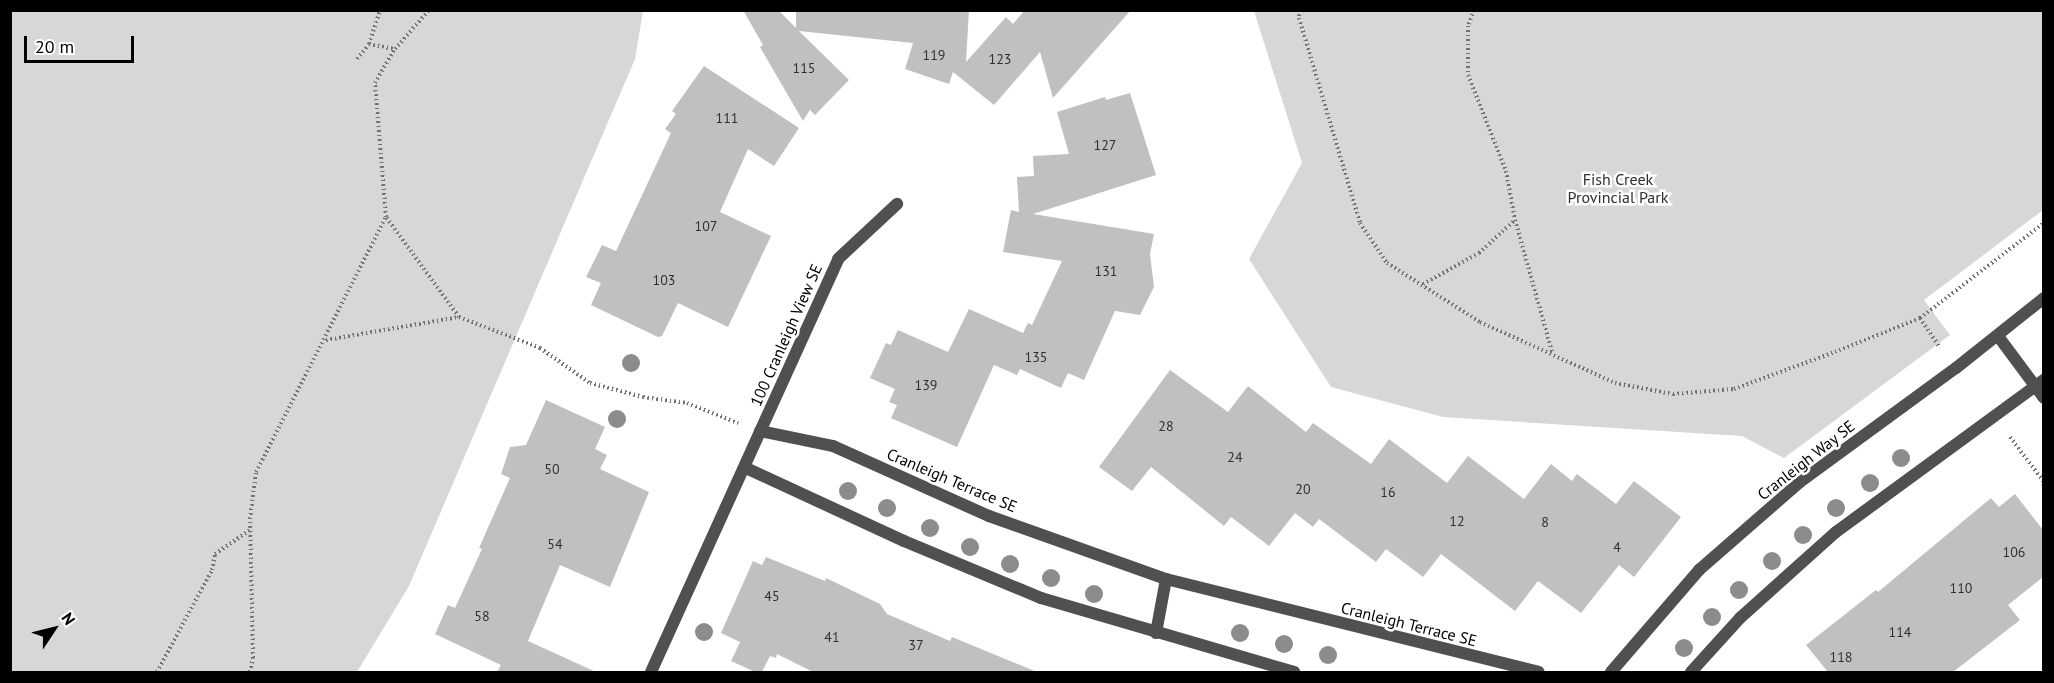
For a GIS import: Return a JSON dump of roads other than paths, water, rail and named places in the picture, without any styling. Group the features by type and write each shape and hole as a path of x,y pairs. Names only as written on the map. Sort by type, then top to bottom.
{"street":[{"name":"100 Cranleigh View SE","path":"760,431 838,259 897,204"},
{"name":"Cranleigh Way SE","path":"1611,672 1699,570 1800,482 1998,336 2043,298"},
{"path":"1998,336 2039,383 2043,398"},
{"path":"1691,672 1740,618 1836,532 2039,383"},
{"path":"651,672 746,468 760,431"},
{"name":"Cranleigh Terrace SE","path":"760,431 833,446 989,516 1166,579 1539,672"},
{"path":"746,468 903,541 1041,598 1294,672"},
{"path":"1156,633 1166,579"}],"park label":[{"name":"Fish Creek Provincial Park","path":"1618,188"}]}
